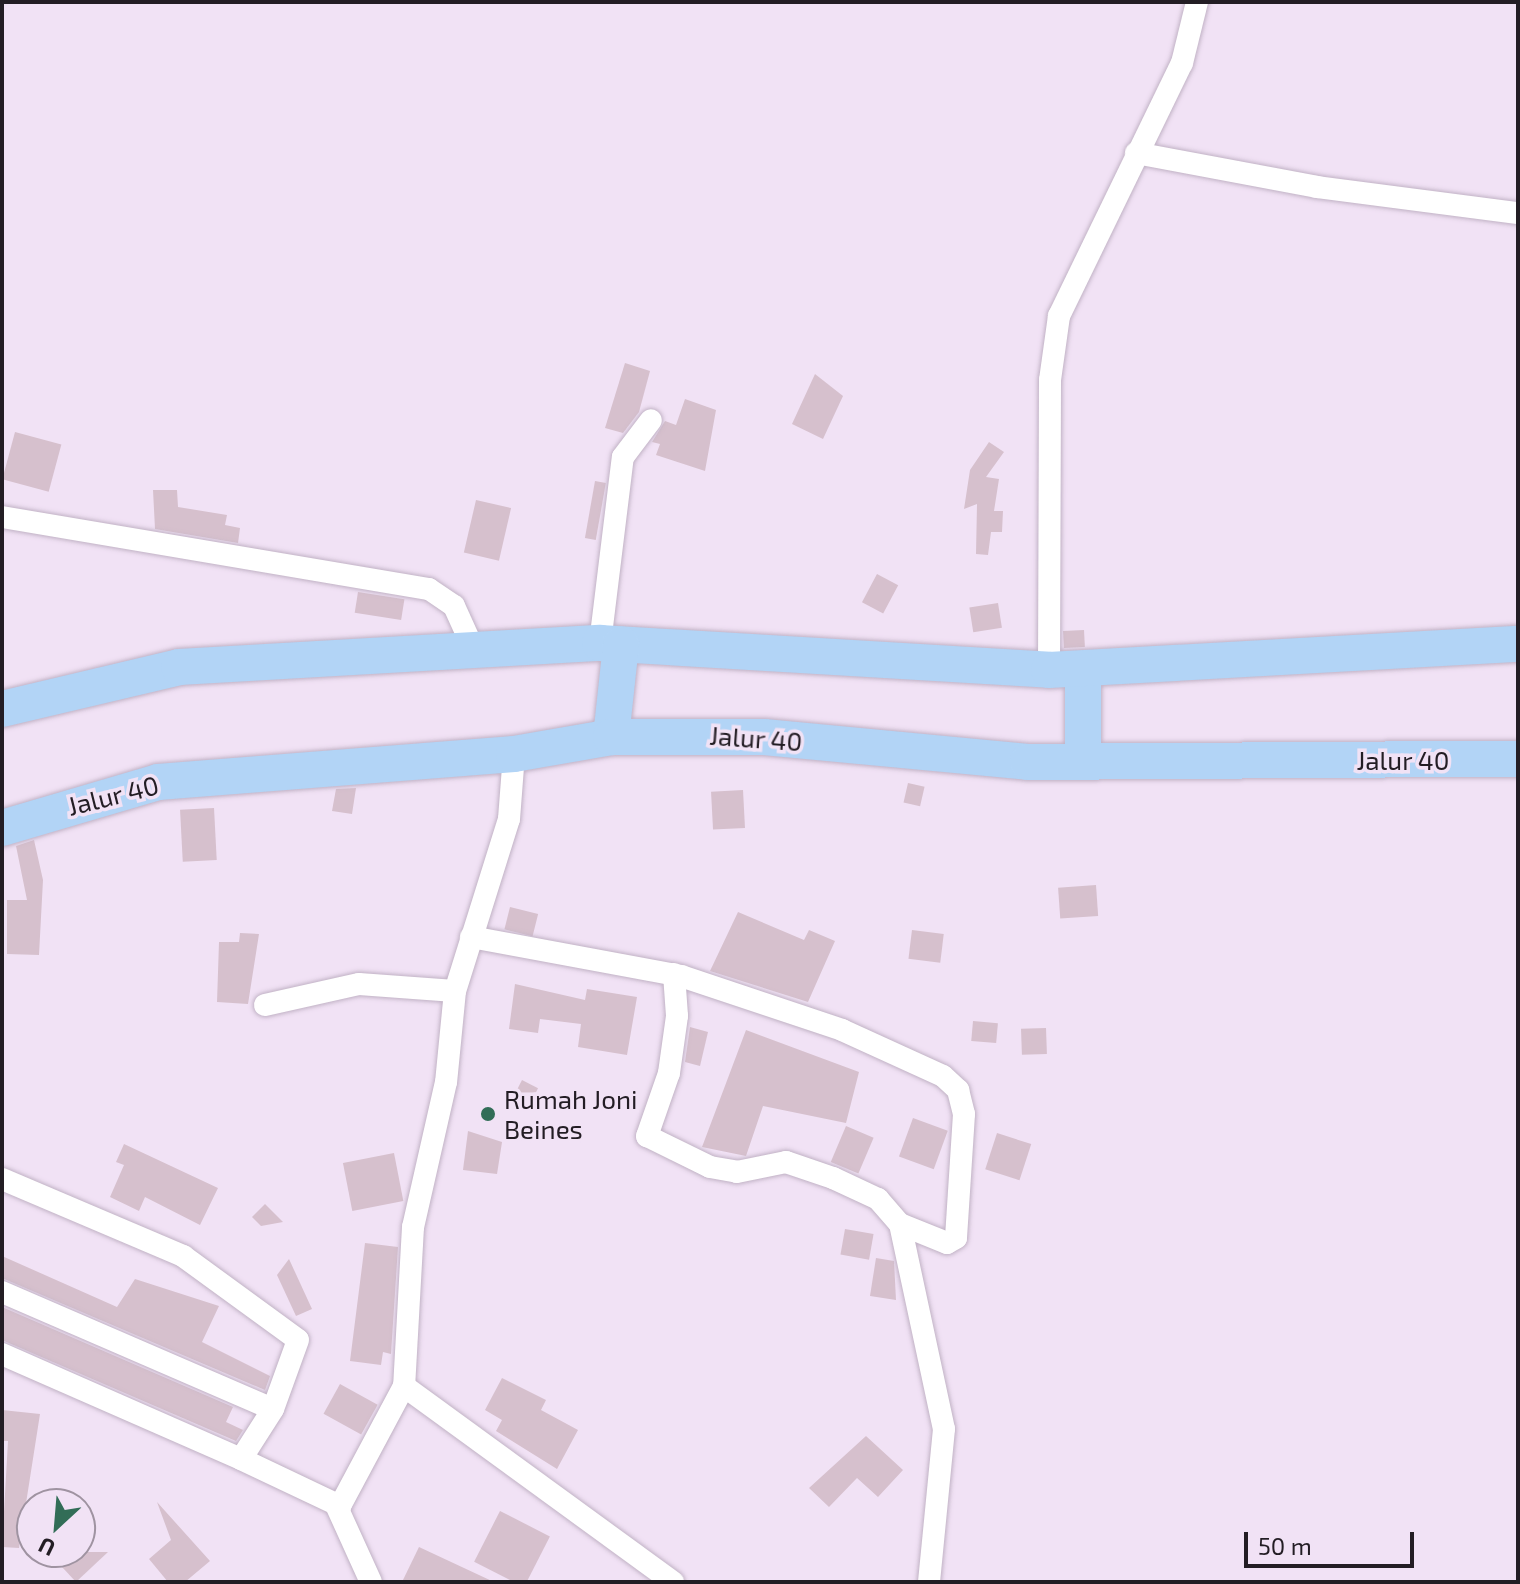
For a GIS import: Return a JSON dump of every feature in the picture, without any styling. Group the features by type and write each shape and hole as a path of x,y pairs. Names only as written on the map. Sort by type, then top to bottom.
{"highway":[{"path":"2,709 179,667 611,644 1066,670 1518,644"},
{"path":"611,644 611,737"},
{"path":"1066,670 1083,762"},
{"name":"Jalur 40","path":"2,828 158,782 514,754 611,737 749,737 1083,762 1518,759"}],"street":[{"path":"1066,670 1051,350 1074,277 1182,63 1197,2"},
{"path":"1136,153 1317,187 1518,213"},
{"path":"611,644 623,457 651,420"},
{"path":"2,517 421,587 454,606 474,650"},
{"path":"336,1505 346,1500 404,1386 413,1227 446,1082 455,991 509,819 514,754"},
{"path":"471,937 674,974 919,1061 958,1090 964,1114 956,1238 947,1243 900,1224 878,1199 786,1162 737,1172 710,1167 647,1136 669,1073 677,1016 674,974"},
{"path":"265,1005 359,984 455,991"},
{"path":"2,1179 133,1230 223,1281 294,1332 298,1348 273,1409 241,1459"},
{"path":"900,1224 944,1429 929,1582"},
{"path":"2,1292 273,1409"},
{"path":"2,1354 241,1459 336,1505 371,1582"},
{"path":"404,1386 673,1582"}],"building":[{"path":"625,363 650,371 639,412 623,433 605,428"},
{"path":"815,374 843,396 823,439 792,424"},
{"path":"685,399 716,410 705,471 656,455 660,444 652,442 665,421 676,425"},
{"path":"15,432 61,444 49,492 2,479"},
{"path":"989,442 1004,452 986,477 999,479 994,511 1003,511 1002,532 991,532 988,555 976,554 977,504 964,509 970,470"},
{"path":"595,481 606,483 596,540 585,538"},
{"path":"153,490 177,490 178,507 227,515 225,525 240,528 238,543 155,529"},
{"path":"476,500 511,508 499,561 464,553"},
{"path":"877,574 898,585 883,614 862,602"},
{"path":"358,592 404,599 401,620 355,613"},
{"path":"998,603 1002,628 973,632 969,608"},
{"path":"1084,630 1085,647 1064,648 1063,631"},
{"path":"908,783 925,787 920,806 904,802"},
{"path":"356,788 352,814 332,811 336,789"},
{"path":"743,790 745,828 713,830 711,792"},
{"path":"214,808 217,860 183,862 180,810"},
{"path":"34,840 43,880 39,955 7,954 7,900 27,900 16,846"},
{"path":"1096,885 1098,916 1060,919 1058,888"},
{"path":"510,907 538,914 533,936 504,929"},
{"path":"738,912 804,940 809,930 835,941 808,1002 710,971"},
{"path":"912,930 944,934 940,963 908,959"},
{"path":"240,933 259,934 248,1004 217,1002 219,942 239,942"},
{"path":"515,984 585,1000 587,989 637,997 627,1055 578,1047 581,1024 540,1019 538,1033 509,1029"},
{"path":"973,1021 998,1023 996,1043 971,1041"},
{"path":"690,1027 708,1032 700,1066 685,1062"},
{"path":"1046,1028 1047,1054 1022,1055 1021,1029"},
{"path":"746,1030 859,1072 846,1123 763,1106 746,1156 702,1147"},
{"path":"522,1080 538,1088 528,1108 512,1100"},
{"path":"913,1118 948,1131 934,1169 899,1157"},
{"path":"846,1126 874,1138 858,1174 831,1162"},
{"path":"468,1131 502,1142 497,1174 463,1170"},
{"path":"997,1133 1031,1144 1019,1180 985,1169"},
{"path":"124,1144 218,1188 200,1225 145,1197 139,1211 110,1197 124,1165 116,1162"},
{"path":"394,1153 403,1201 352,1211 343,1163"},
{"path":"265,1204 283,1222 261,1226 252,1217"},
{"path":"845,1229 874,1234 869,1260 840,1255"},
{"path":"365,1243 398,1247 391,1354 383,1352 381,1365 350,1361"},
{"path":"2,1256 117,1307 135,1279 219,1306 202,1342 270,1376 265,1390 2,1278"},
{"path":"876,1258 894,1261 896,1300 870,1296"},
{"path":"289,1259 312,1309 296,1316 277,1275"},
{"path":"2,1307 233,1407 226,1422 243,1430 236,1441 2,1340"},
{"path":"502,1378 546,1400 541,1410 578,1430 557,1469 496,1431 502,1420 485,1410"},
{"path":"340,1384 378,1405 361,1435 324,1414"},
{"path":"2,1410 40,1414 28,1488 16,1488 16,1548 2,1547 8,1441 2,1441"},
{"path":"866,1436 903,1470 878,1497 857,1478 829,1507 809,1488"},
{"path":"157,1502 210,1561 185,1582 168,1582 149,1559 171,1540"},
{"path":"500,1511 550,1536 527,1582 514,1582 474,1562"},
{"path":"419,1547 494,1582 402,1582"},
{"path":"96,1552 108,1552 96,1563"},
{"path":"63,1568 91,1568 76,1582"}],"place":[{"name":"Rumah Joni Beines","path":"488,1114"}]}
